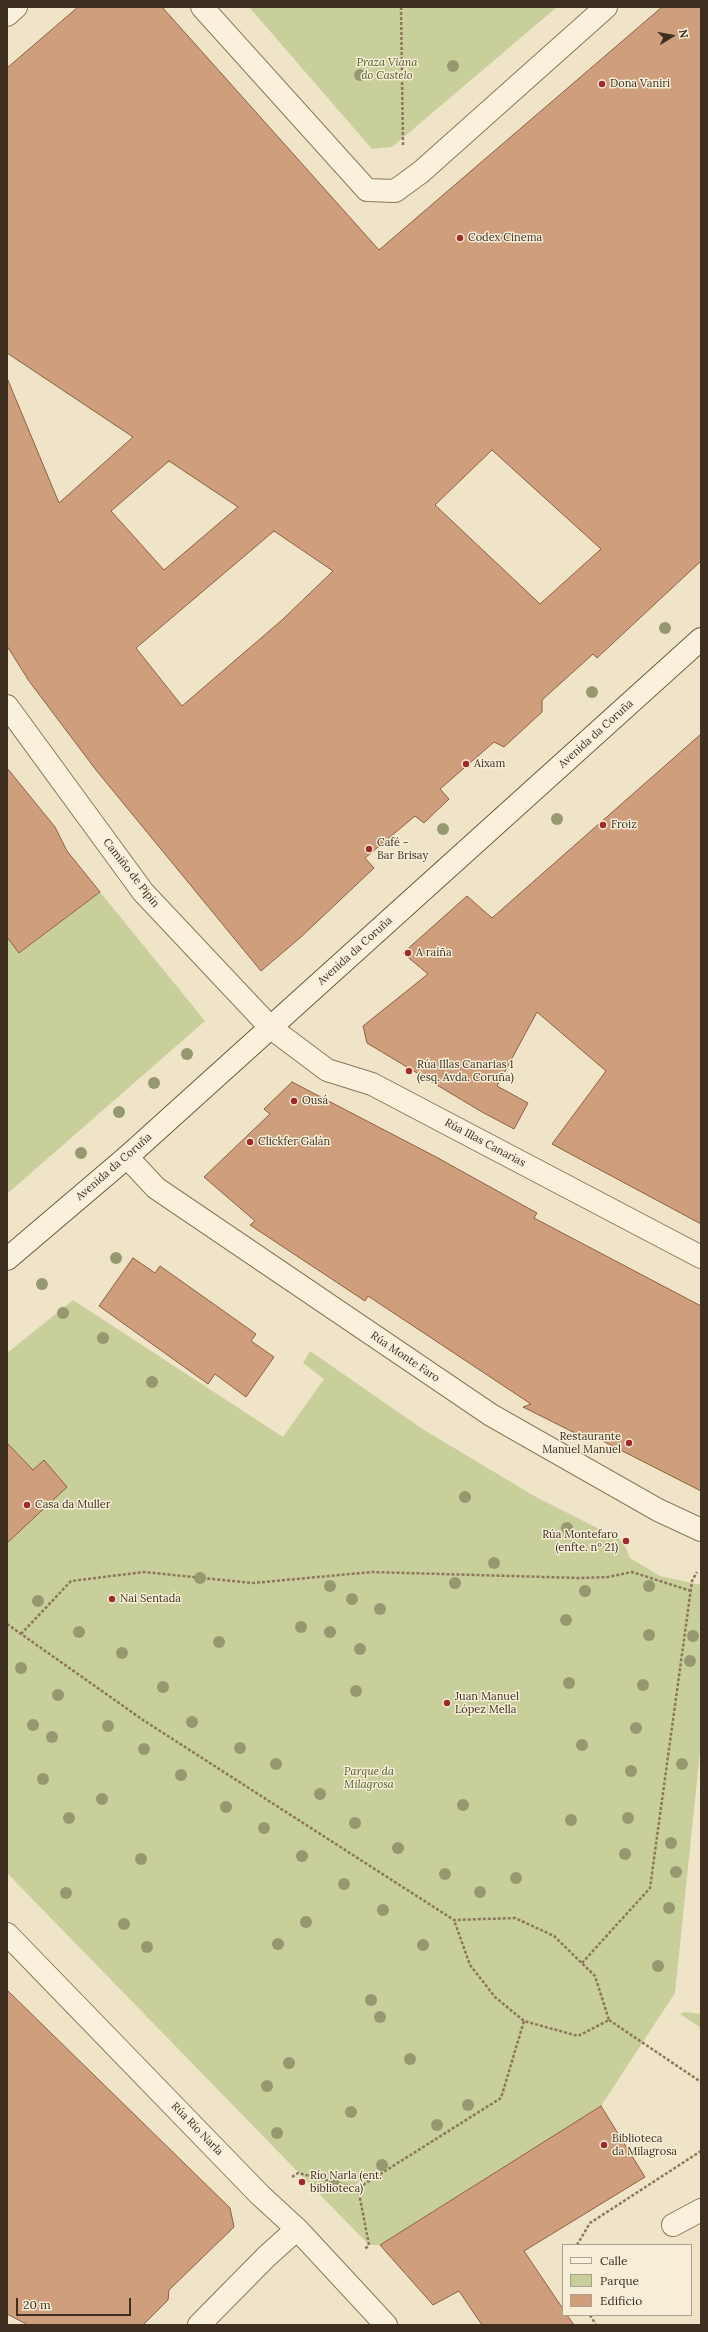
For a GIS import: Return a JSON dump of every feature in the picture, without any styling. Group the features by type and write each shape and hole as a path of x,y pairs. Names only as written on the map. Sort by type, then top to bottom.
{"street":[{"path":"7,15 16,7"},
{"path":"202,7 367,190 395,191 421,172 606,7"},
{"name":"Avenida da Coruña","path":"7,1259 128,1157 701,639"},
{"name":"Camiño de Pipín","path":"7,706 143,892 271,1028"},
{"name":"Rúa Illas Canarias","path":"271,1028 327,1070 372,1084 701,1257"},
{"name":"Rúa Monte Faro","path":"128,1157 156,1188 490,1415 658,1510 701,1530"},
{"name":"Rúa Río Narla","path":"7,1934 260,2195 297,2229 386,2325"},
{"path":"673,2225 701,2210"},
{"path":"199,2325 266,2257 297,2229"}],"path":[{"path":"401,7 403,149"},
{"path":"21,1634 71,1580 144,1572 253,1583 372,1572 580,1578 608,1577 632,1572 691,1591"},
{"path":"582,1963 650,1888 691,1591 696,1572"},
{"path":"7,1624 143,1720 454,1920 515,1918 554,1936 595,1976 609,2020 701,2082"},
{"path":"454,1920 470,1965 495,1997 524,2021 578,2036 609,2020"},
{"path":"292,2177 298,2173 358,2188 501,2098 524,2021"},
{"path":"578,2244 590,2222 701,2150"},
{"path":"358,2188 369,2245 365,2250"},
{"path":"591,2316 596,2325"}],"green space":[{"name":"Praza Viana do Castelo","path":"249,7 557,7 392,147 372,149"},
{"path":"100,892 205,1021 7,1194 7,937 20,953"},
{"name":"Parque da Milagrosa","path":"73,1300 283,1437 324,1379 303,1363 310,1351 424,1430 536,1497 623,1541 630,1558 660,1576 701,1585 701,1742 675,1993 601,2106 380,2245 369,2245 7,1873 7,1353"},
{"path":"685,2012 701,2014 701,2028 680,2014"}],"building":[{"path":"78,7 162,7 379,250 662,7 701,7 701,561 597,658 593,654 542,700 542,712 504,747 494,742 440,789 449,799 424,823 415,816 365,858 374,868 301,937 261,971 96,770 29,681 7,646 7,378 59,503 133,437 7,353 7,68","holes":["492,450 601,549 540,604 435,505","169,461 238,507 164,570 111,511","274,531 333,571 282,620 182,706 136,648"]},
{"path":"701,734 701,1224 552,1144 606,1071 537,1012 497,1086 528,1103 514,1129 482,1112 367,1043 363,1026 428,974 403,953 467,896 492,918"},
{"path":"7,768 55,827 67,851 100,892 19,953 7,937"},
{"path":"292,1082 438,1158 537,1213 534,1218 701,1306 701,1491 589,1434 587,1439 523,1407 531,1404 368,1296 365,1301 250,1225 255,1221 204,1177 270,1114 264,1109"},
{"path":"133,1258 155,1273 160,1266 256,1334 251,1341 274,1357 246,1397 215,1374 208,1384 99,1306"},
{"name":"Casa da Muller","path":"7,1443 33,1470 44,1460 67,1487 7,1543"},
{"path":"7,1990 230,2208 234,2227 169,2290 168,2300 143,2325 28,2325 7,2314"},
{"path":"601,2106 645,2177 524,2251 562,2308 562,2316 568,2316 574,2325 482,2325 459,2291 433,2305 380,2245"}],"place":[{"name":"Dona Vaniri","path":"602,84"},
{"name":"Codex Cinema","path":"460,238"},
{"name":"Aixam","path":"466,764"},
{"name":"Froiz","path":"603,825"},
{"name":"Café - Bar Brisay","path":"369,849"},
{"name":"A raíña","path":"408,953"},
{"name":"Rúa Illas Canarias 1 (esq. Avda. Coruña)","path":"409,1071"},
{"name":"Ousá","path":"294,1101"},
{"name":"Clickfer Galán","path":"250,1142"},
{"name":"Restaurante Manuel Manuel","path":"629,1443"},
{"name":"Casa da Muller","path":"27,1505"},
{"name":"Rúa Montefaro (enfte. nº 21)","path":"626,1541"},
{"name":"Nai Sentada","path":"112,1599"},
{"name":"Juan Manuel López Mella","path":"447,1703"},
{"name":"Biblioteca da Milagrosa","path":"604,2145"},
{"name":"Río Narla (ent. biblioteca)","path":"302,2182"}]}
